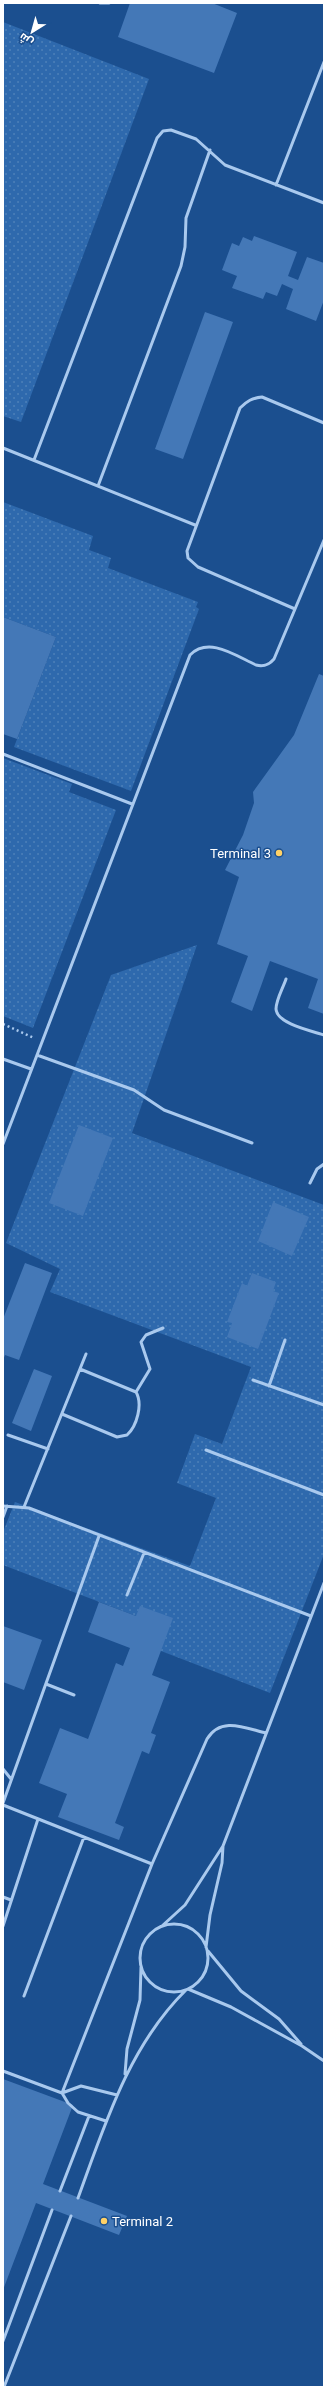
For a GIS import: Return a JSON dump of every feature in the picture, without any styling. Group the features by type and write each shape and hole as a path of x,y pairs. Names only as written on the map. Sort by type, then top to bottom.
{"lane":[{"path":"100,3 109,3"},
{"path":"276,185 324,62"},
{"path":"34,460 157,138 163,131 171,130 196,139 225,165 324,203"},
{"path":"98,486 181,266 185,247 186,218 210,150"},
{"path":"295,609 193,563 187,551 195,525 240,408 246,402 253,398 262,397 324,423"},
{"path":"3,448 195,525"},
{"path":"3,1144 190,655 196,650 211,646 256,665 266,666 274,659 324,540"},
{"path":"3,754 132,804"},
{"path":"286,979 277,1005 278,1014 284,1021 324,1035"},
{"path":"37,1056 134,1090 164,1110 252,1143"},
{"path":"3,1059 31,1069"},
{"path":"310,1183 317,1169 324,1164"},
{"path":"136,1392 150,1369 141,1342 146,1335 163,1328"},
{"path":"269,1386 285,1340"},
{"path":"24,1507 86,1354"},
{"path":"62,1414 117,1437 122,1437 130,1432 140,1406 140,1401 136,1392 80,1369"},
{"path":"253,1380 324,1405"},
{"path":"8,1435 48,1450"},
{"path":"206,1450 324,1495"},
{"path":"3,1506 24,1507 311,1616"},
{"path":"3,1517 7,1506"},
{"path":"98,1536 3,1804 152,1864"},
{"path":"127,1595 144,1553"},
{"path":"125,2074 127,2049 140,2000 140,1955 147,1938 185,1904 223,1846 324,1583"},
{"path":"46,1684 74,1695"},
{"path":"62,2093 152,1864 212,1732 219,1727 227,1725 266,1733"},
{"path":"3,1769 11,1779"},
{"path":"3,1926 38,1819"},
{"path":"24,1996 84,1837"},
{"path":"206,1947 210,1915 222,1863 223,1846"},
{"path":"3,1896 12,1900"},
{"path":"162,1926 180,1924 188,1927 199,1935 208,1951 241,1991 279,2020 302,2046"},
{"path":"78,2198 125,2074 164,2012 187,1989 202,1978 206,1970 208,1951"},
{"path":"141,1965 144,1972 154,1985 170,1991 187,1989 231,2007 302,2046 324,2061"},
{"path":"3,2071 62,2093 72,2107 89,2116 106,2121"},
{"path":"62,2093 81,2086 117,2095"},
{"path":"60,2191 89,2116"},
{"path":"3,2341 52,2210"},
{"path":"4,2387 71,2216"}],"path":[{"path":"3,1024 42,1042"}],"shaded area":[{"path":"3,22 149,79 21,422 3,416"},
{"path":"3,502 93,536 89,550 111,558 108,568 198,602 196,607 199,609 131,791 14,747 56,637 3,617"},
{"path":"3,758 72,784 69,792 116,810 33,1028 3,1016"},
{"path":"197,945 132,1133 324,1205 324,1554 270,1693 161,1651 136,1616 3,1565 3,1532 15,1502 190,1566 216,1498 177,1483 195,1434 222,1444 251,1367 50,1292 60,1269 6,1243 111,975"}],"building":[{"path":"130,3 212,3 237,13 214,73 118,37"},
{"path":"254,236 297,252 288,276 298,280 307,257 324,263 324,300 316,321 286,309 293,289 282,284 277,296 266,292 263,299 232,288 237,276 222,270 232,243 239,246 243,237 252,241"},
{"path":"205,312 233,322 183,459 155,449"},
{"path":"3,617 56,637 17,739 3,734"},
{"name":"Terminal 3","path":"319,674 324,676 324,1014 308,1008 318,979 270,961 252,1011 231,1002 248,956 217,944 239,877 225,870 243,835 254,803 253,792 294,735"},
{"path":"79,1125 113,1138 83,1216 49,1203"},
{"path":"273,1202 309,1217 292,1256 258,1241"},
{"path":"25,1263 52,1273 19,1360 5,1355 3,1360 3,1319"},
{"path":"252,1273 276,1282 273,1291 279,1293 258,1349 227,1337 232,1323 227,1322 242,1283 247,1286"},
{"path":"34,1369 52,1376 31,1431 12,1423"},
{"path":"99,1602 136,1616 140,1606 173,1618 152,1675 170,1682 151,1733 156,1735 149,1754 142,1751 115,1823 124,1827 119,1840 58,1817 67,1794 39,1783 60,1728 88,1739 116,1663 123,1666 130,1648 88,1632"},
{"path":"3,1626 42,1640 24,1690 3,1682"},
{"path":"3,2079 73,2105 43,2184 127,2216 119,2235 36,2203 3,2290"}],"place":[{"name":"Terminal 3","path":"279,853"},
{"name":"Terminal 2","path":"104,2221"}]}
